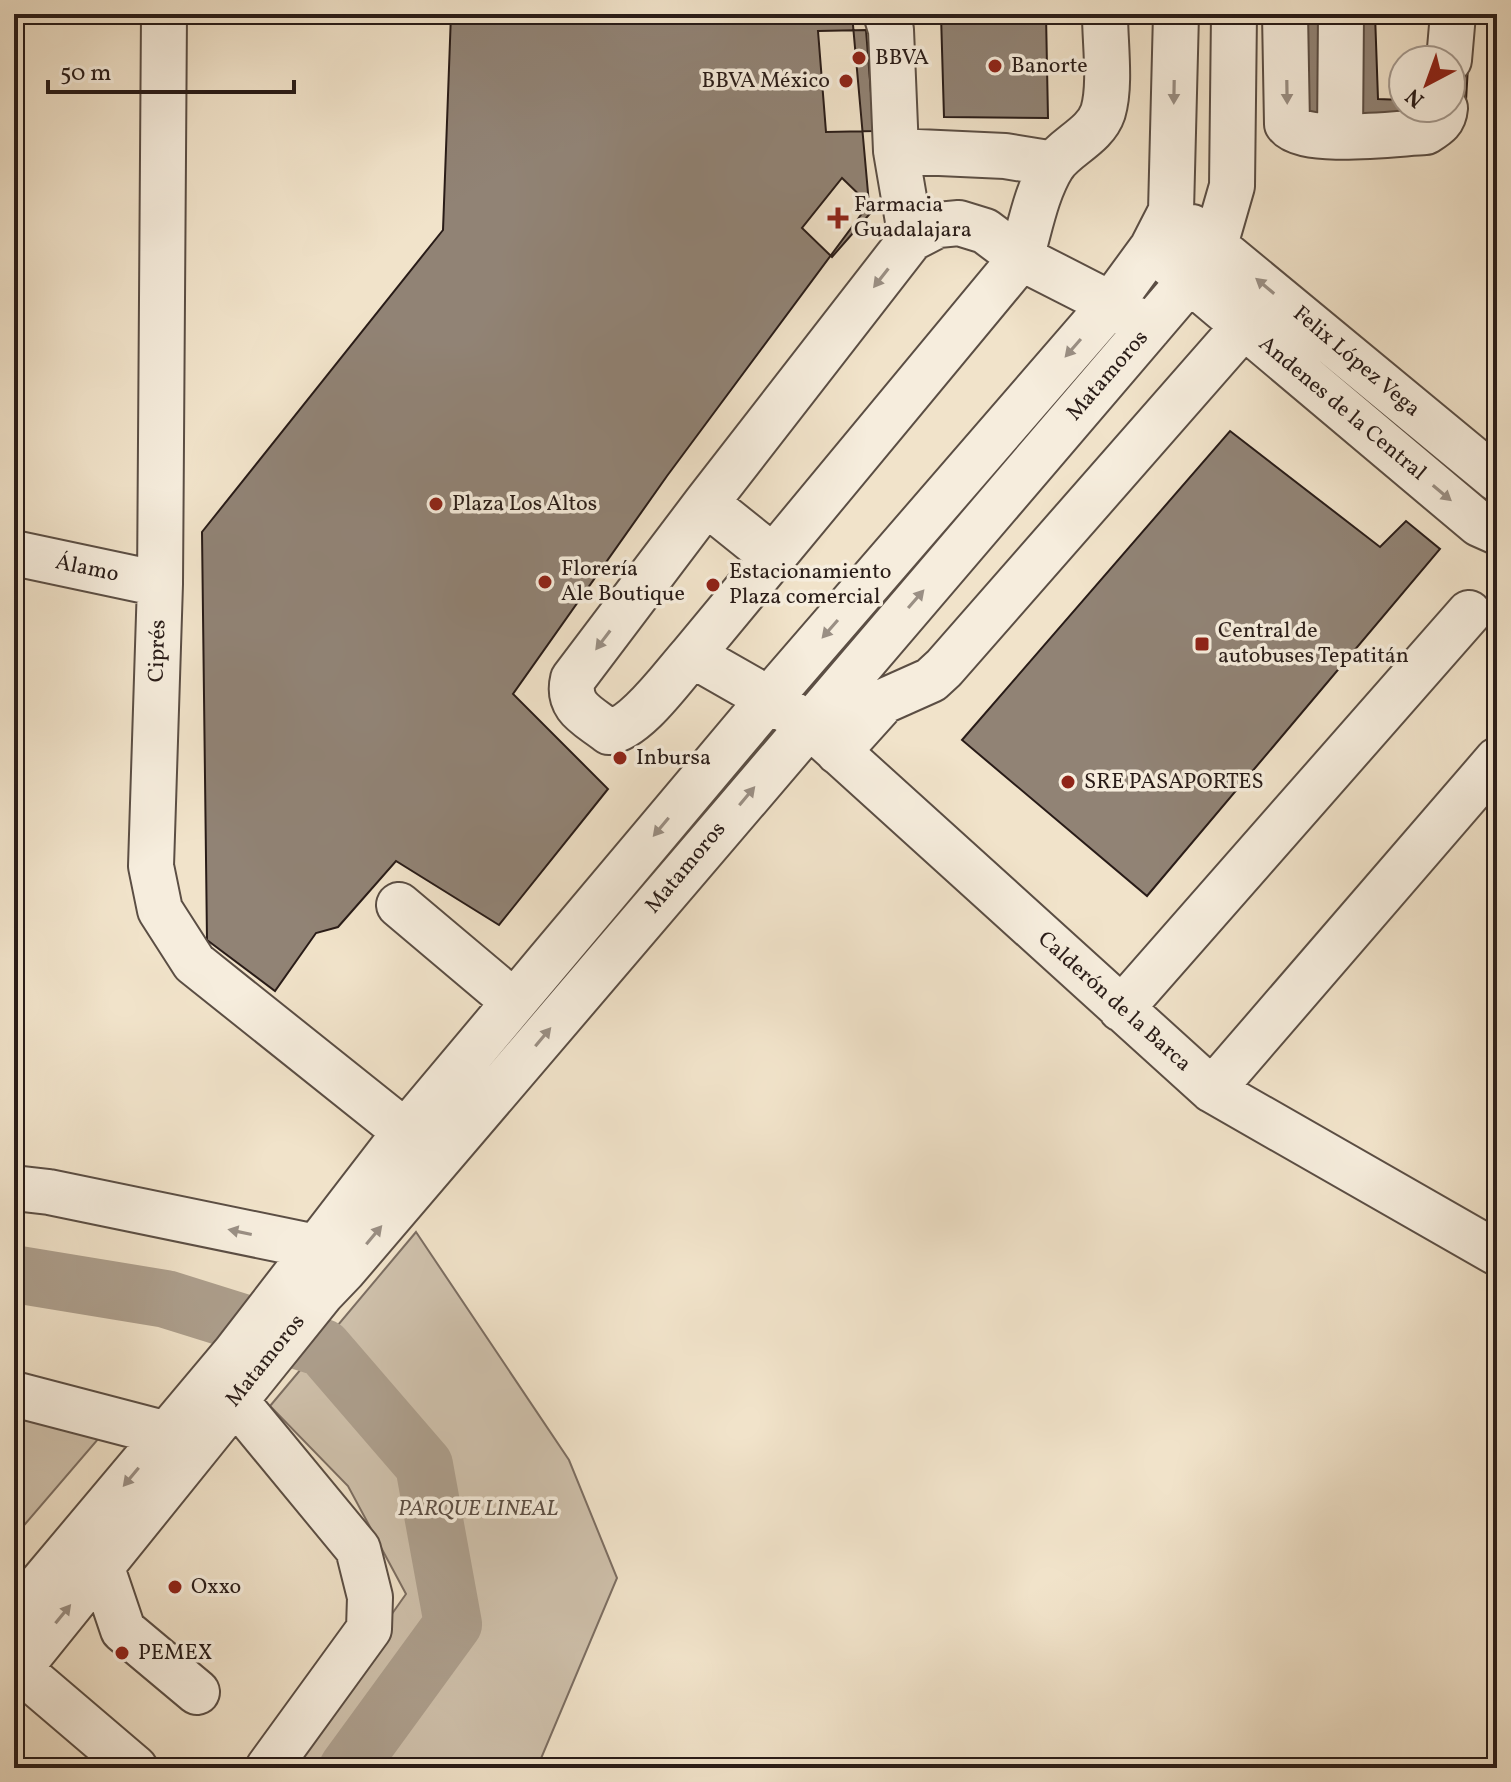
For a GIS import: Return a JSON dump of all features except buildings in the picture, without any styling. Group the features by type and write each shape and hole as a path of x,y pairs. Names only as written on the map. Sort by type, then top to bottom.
{"street":[{"name":"Ciprés","path":"164,14 160,584 151,866 160,910 194,963 439,1159"},
{"path":"1105,14 1106,100 1101,116 1084,137 1054,164 1039,198 1021,258 692,655 636,718 620,731 609,732 573,704 570,692 573,679 911,239 938,225 959,223 985,231 1021,258 1111,304 1149,328"},
{"path":"1161,229 1176,14"},
{"name":"Matamoros","path":"313,1271 439,1159 823,738 1189,281 1215,245 1232,186 1234,14"},
{"path":"1285,14 1287,124 1296,132 1340,136 1426,132 1438,124"},
{"path":"1340,136 1341,14"},
{"path":"1450,44 1453,14"},
{"path":"892,19 896,151 911,239"},
{"path":"896,151 1005,156 1054,164"},
{"name":"Felix López Vega","path":"1161,229 1215,245 1497,479"},
{"name":"Andenes de la Central","path":"1161,229 1189,281 1479,524 1497,532"},
{"name":"Matamoros","path":"14,1616 167,1434 248,1360 313,1271 406,1131 769,699 1111,304 1161,229"},
{"path":"823,738 884,701 931,680 944,668 1243,327"},
{"path":"706,503 772,556"},
{"name":"Álamo","path":"14,553 160,584"},
{"path":"1121,1009 1469,613"},
{"name":"Calderón de la Barca","path":"692,655 769,699 823,738 1212,1090 1497,1253"},
{"path":"1212,1090 1497,760"},
{"path":"399,905 514,1002"},
{"path":"14,1188 49,1192 313,1271"},
{"name":"Matamoros","path":"16,1672 235,1400 248,1360"},
{"path":"14,1394 167,1434"},
{"path":"235,1400 358,1549 370,1597 369,1629 268,1768"},
{"path":"101,1565 123,1630 197,1692"},
{"path":"16,1672 135,1768"}],"green space":[{"name":"PARQUE LINEAL","path":"416,1232 569,1460 617,1578 537,1768 283,1768 406,1594 348,1486 270,1406"},
{"path":"14,1418 105,1431 14,1537"}],"waterway":[{"path":"14,1274 166,1299 323,1348 424,1465 453,1624 348,1768"}],"place":[{"name":"BBVA","path":"859,58"},
{"name":"Banorte","path":"995,66"},
{"name":"BBVA México","path":"846,81"},
{"name":"Farmacia Guadalajara","path":"838,218"},
{"name":"Plaza Los Altos","path":"436,504"},
{"name":"Florería Ale Boutique","path":"545,582"},
{"name":"Estacionamiento Plaza comercial","path":"713,585"},
{"name":"Central de autobuses Tepatitán","path":"1202,644"},
{"name":"Inbursa","path":"620,758"},
{"name":"SRE PASAPORTES","path":"1068,782"},
{"name":"Oxxo","path":"175,1587"},
{"name":"PEMEX","path":"122,1653"}]}
